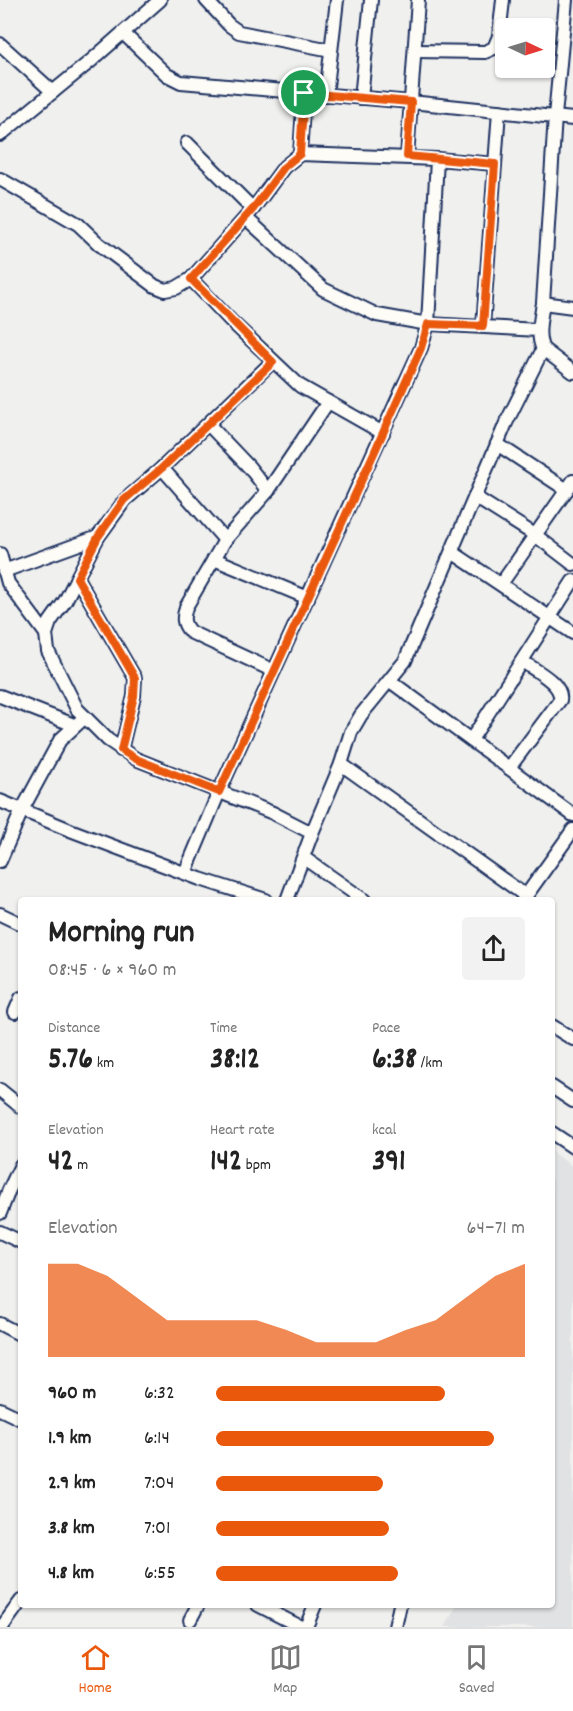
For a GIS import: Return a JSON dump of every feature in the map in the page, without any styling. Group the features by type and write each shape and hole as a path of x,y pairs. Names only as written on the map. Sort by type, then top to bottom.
{"street":[{"path":"0,135 160,0"},
{"path":"206,0 229,25 239,32 331,50"},
{"path":"326,95 337,0"},
{"path":"361,98 371,0"},
{"path":"407,156 418,0"},
{"path":"416,51 485,52 494,48 499,36 503,0"},
{"path":"566,0 539,330 543,349 573,372"},
{"path":"123,33 167,75 180,82 573,119"},
{"path":"0,44 53,92"},
{"path":"300,154 304,93"},
{"path":"483,326 499,111"},
{"path":"187,143 249,213 323,289 377,315 428,324 539,330"},
{"path":"0,179 78,224 99,244 155,286 165,290 176,288 191,279 249,213 284,167 300,154 407,156 495,164"},
{"path":"185,873 219,792 421,348 428,324 437,159"},
{"path":"191,279 300,386 383,433"},
{"path":"543,303 573,307"},
{"path":"288,897 341,764 351,732 405,661 497,444 543,349"},
{"path":"273,362 162,468 124,500 98,537 77,578 50,622 46,634 48,651 77,709 121,750 136,759 273,813 312,833"},
{"path":"274,671 190,632 183,624 183,616 225,540 268,491 328,402"},
{"path":"208,424 249,467 268,491"},
{"path":"497,444 570,486 501,584"},
{"path":"162,468 225,540"},
{"path":"475,496 535,535 573,564"},
{"path":"4,571 98,537"},
{"path":"452,552 573,633"},
{"path":"0,554 8,583 46,634"},
{"path":"214,559 308,598"},
{"path":"77,578 135,678 134,696 121,750"},
{"path":"471,740 573,581"},
{"path":"509,768 560,700 561,693 558,687 522,661"},
{"path":"390,681 573,815"},
{"path":"0,696 74,725"},
{"path":"0,861 22,810 60,740 85,717"},
{"path":"341,764 523,897"},
{"path":"0,801 185,873 255,897"},
{"path":"525,897 572,833"},
{"path":"304,858 360,897"},
{"path":"0,914 18,923"},
{"path":"15,1012 18,1005"},
{"path":"555,1028 573,1039"},
{"path":"0,1090 18,1105"},
{"path":"555,1090 573,1101"},
{"path":"555,1135 573,1147"},
{"path":"0,1213 4,1187 18,1169"},
{"path":"0,1232 18,1241"},
{"path":"0,1324 18,1333"},
{"path":"0,1409 18,1418"},
{"path":"2,1627 18,1605"},
{"path":"190,1620 196,1608"},
{"path":"264,1608 302,1627"},
{"path":"306,1627 314,1608"},
{"path":"394,1627 399,1608"}],"shaded area":[{"path":"555,1154 573,1167 573,1627 445,1627 455,1608 555,1608"}],"route":[{"path":"304,93 411,102 407,156 495,164 483,326 428,324 421,348 219,792 136,759 121,750 134,696 135,678 77,578 98,537 124,500 162,468 273,362 191,279 253,209 284,167 300,154 304,93"}]}
